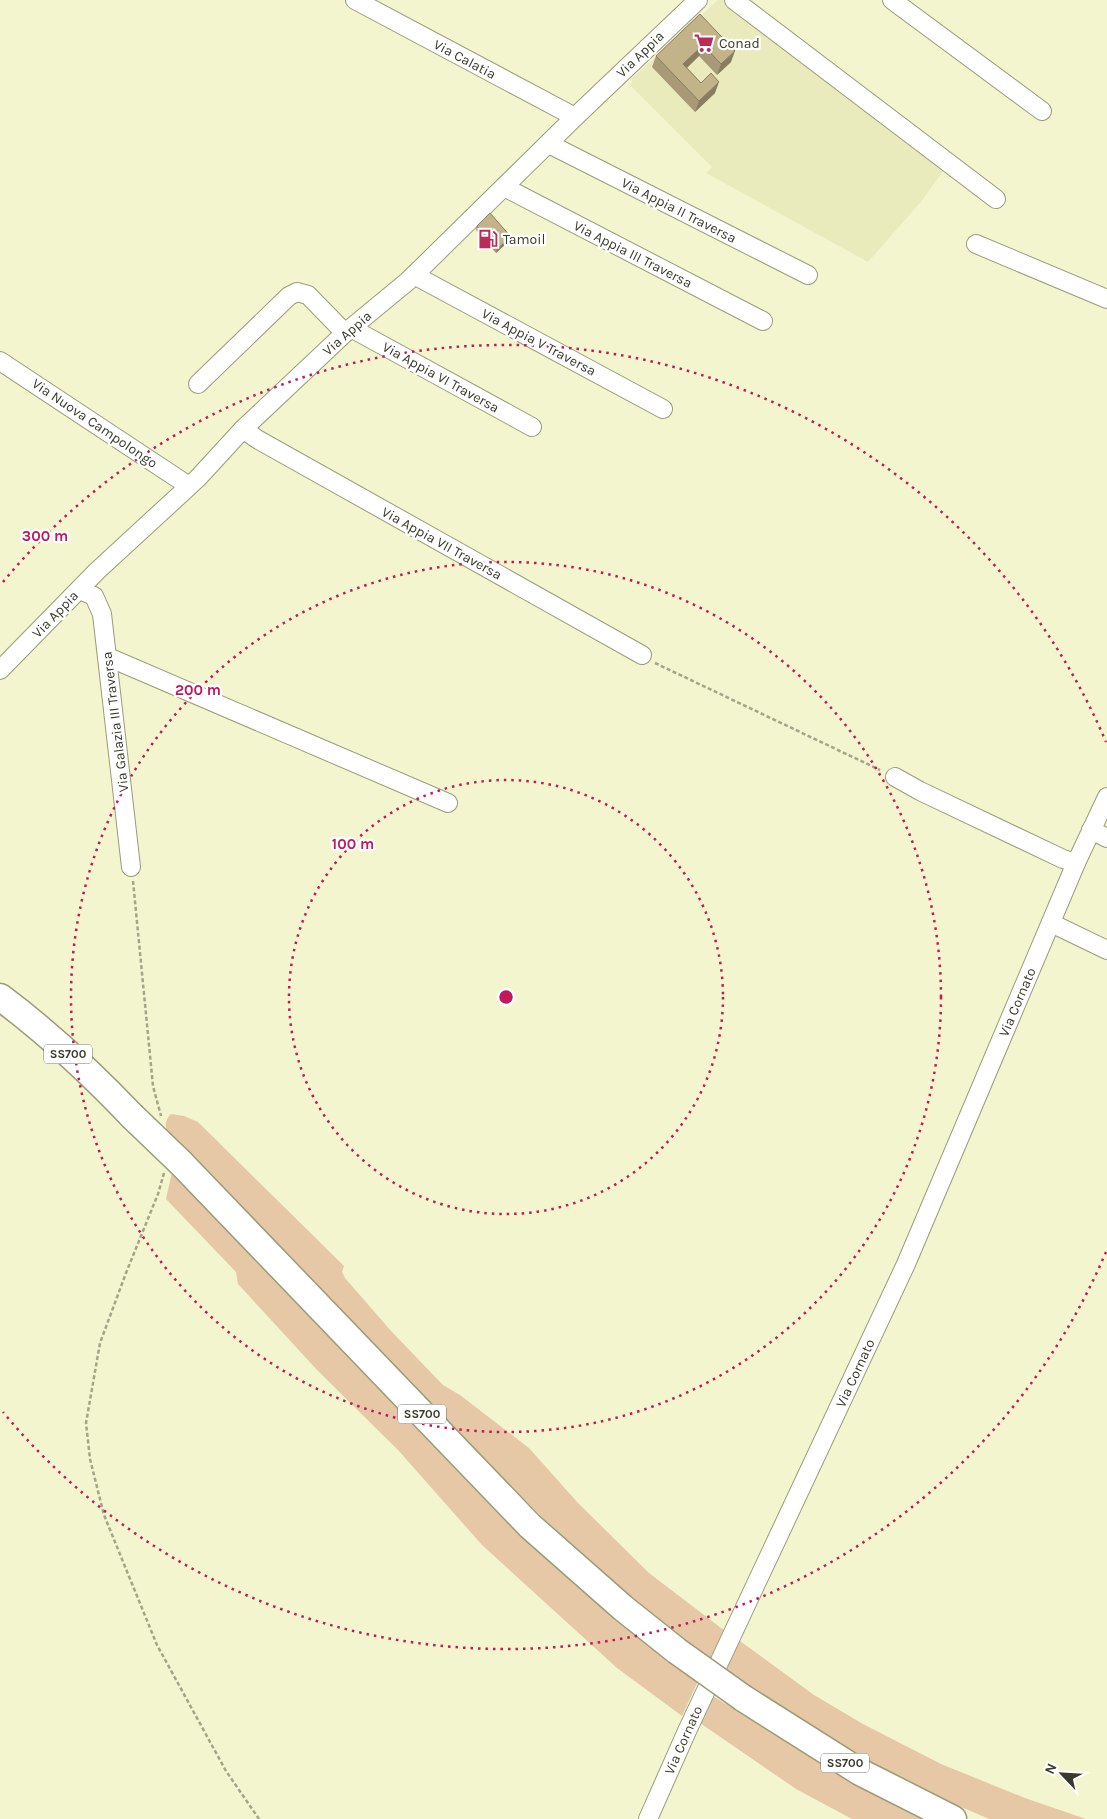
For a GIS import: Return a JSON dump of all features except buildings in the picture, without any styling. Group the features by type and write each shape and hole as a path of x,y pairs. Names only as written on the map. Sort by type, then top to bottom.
{"highway":[{"name":"SS700","path":"0,997 27,1017 102,1084 132,1116 173,1167 530,1526 623,1608 677,1651 743,1698 860,1772 953,1819"}],"street":[{"name":"Via Calatia","path":"354,0 575,118"},
{"path":"734,0 996,199"},
{"path":"892,0 1042,111"},
{"name":"Via Appia","path":"0,670 79,590 189,486 244,429 348,330 414,275 504,188 575,118 685,4"},
{"name":"Via Appia II Traversa","path":"549,144 808,275"},
{"name":"Via Appia III Traversa","path":"504,188 763,321"},
{"path":"976,244 1107,299"},
{"name":"Via Appia V Traversa","path":"414,275 663,410"},
{"name":"Via Appia VI Traversa","path":"198,384 289,296 297,292 308,295 348,330 532,427"},
{"name":"Via Nuova Campolongo","path":"0,361 189,486"},
{"name":"Via Appia VII Traversa","path":"244,429 257,439 642,655"},
{"name":"Via Galazia III Traversa","path":"79,590 94,596 102,614 132,867"},
{"path":"108,657 448,803"},
{"path":"895,777 1063,860 1076,863"},
{"name":"Via Cornato","path":"648,1819 687,1731 906,1264 1076,863 1099,834 1107,798"},
{"path":"1051,923 1107,950"}],"path":[{"path":"642,655 661,667 895,777"},
{"path":"132,867 153,1086 161,1111 162,1121"},
{"path":"173,1167 158,1194 100,1343 86,1423 90,1459 104,1515 157,1645 226,1771 259,1819"}],"shaded area":[{"path":"718,0 727,0 944,170 920,203 868,262 706,173 712,167 631,86 632,78"},
{"path":"171,1114 184,1116 198,1122 344,1266 342,1272 345,1278 392,1332 443,1385 460,1395 529,1448 578,1503 649,1573 725,1631 710,1659 644,1610 544,1519 412,1387 168,1134 166,1124"},
{"path":"172,1172 698,1681 682,1716 617,1668 482,1545 398,1450 318,1371 238,1284 236,1272 166,1199"},
{"path":"740,1641 814,1695 863,1724 941,1764 1025,1798 1086,1819 989,1819 929,1793 864,1759 781,1710 725,1670"},
{"path":"713,1696 838,1774 930,1819 852,1819 796,1789 700,1723"}],"place":[{"name":"Conad","path":"704,43"},
{"name":"Tamoil","path":"488,239"}]}
